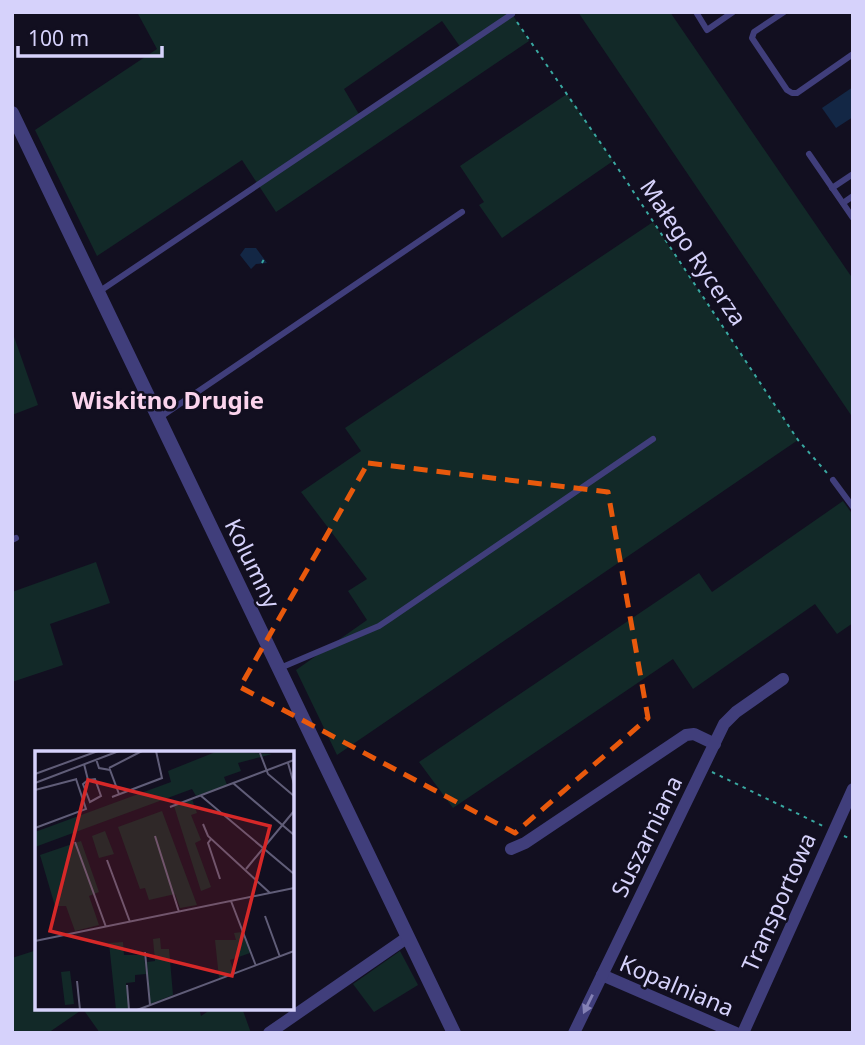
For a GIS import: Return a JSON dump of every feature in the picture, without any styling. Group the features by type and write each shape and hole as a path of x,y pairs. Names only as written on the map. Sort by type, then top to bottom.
{"street":[{"name":"Kolumny","path":"12,113 454,1033"},
{"name":"Suszarniana","path":"574,1033 724,724 736,712 783,679"},
{"path":"511,849 525,843 686,735 694,734 715,744"},
{"name":"Transportowa","path":"743,1033 853,789"},
{"path":"269,1033 408,937"},
{"name":"Kopalniana","path":"602,975 736,1033"}],"lane":[{"path":"696,12 707,30 733,12"},
{"path":"784,12 754,32 752,38 787,90 797,93 853,54"},
{"path":"98,292 512,14"},
{"path":"809,153 853,218"},
{"path":"832,188 853,174"},
{"path":"843,203 853,197"},
{"path":"158,418 462,212"},
{"path":"278,669 385,622 653,439"},
{"path":"833,480 853,507"}],"path":[{"name":"Małego Rycerza","path":"512,14 798,440 833,480"},
{"path":"262,263 264,259"},
{"path":"703,768 853,840"}],"highlighted area":[{"path":"368,463 608,492 648,718 515,833 240,687"}],"green space":[{"path":"137,12 511,12 529,41 276,212 242,160 97,256 35,130 157,49","holes":["442,21 461,48 360,116 344,89"]},
{"path":"578,12 670,12 853,279 853,418"},
{"path":"567,94 613,161 502,238 479,205 484,202 460,166"},
{"path":"653,222 798,440 337,755 296,670 367,620 348,591 367,579 301,492 361,451 345,428"},
{"path":"12,331 38,405 12,415"},
{"path":"843,501 853,515 853,623 837,634 815,604 693,689 673,659 453,808 419,762 699,573 712,592"},
{"path":"96,562 110,603 50,624 63,665 12,682 12,592"},
{"path":"35,951 35,1010 82,1010 48,1033 14,1033 12,958"},
{"path":"400,951 418,985 374,1012 353,984"},
{"path":"84,1010 200,1010 201,1016 210,1010 243,1010 251,1033 100,1033"}],"water":[{"path":"853,87 853,117 836,128 822,108"},
{"path":"245,248 256,248 267,263 256,264 251,269 240,255"}],"district":[{"name":"Wiskitno Drugie","path":"168,399"}]}
